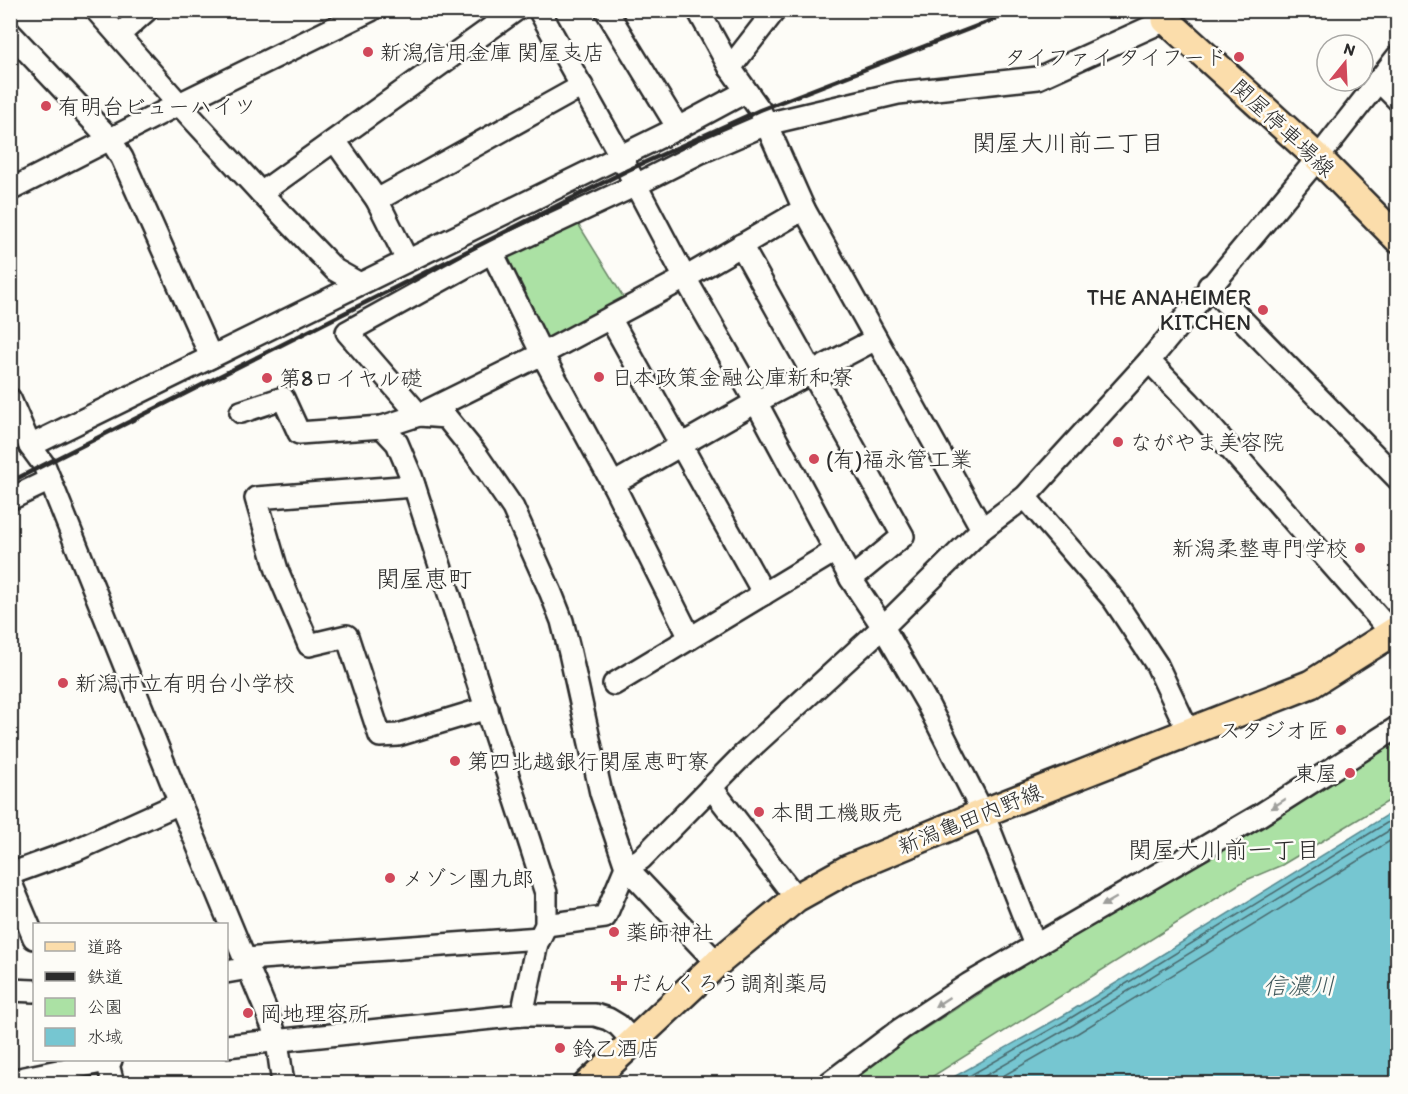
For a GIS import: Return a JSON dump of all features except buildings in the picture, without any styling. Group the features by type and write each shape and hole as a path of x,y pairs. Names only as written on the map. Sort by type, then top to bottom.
{"main road":[{"name":"関屋停車場線","path":"1166,20 1318,158 1398,239"},
{"name":"新潟亀田内野線","path":"588,1083 717,963 796,898 848,869 983,813 1311,684 1395,631"}],"street":[{"path":"96,10 261,193 335,270 358,283"},
{"path":"118,35 147,10"},
{"path":"10,190 371,10"},
{"path":"261,193 516,10"},
{"path":"539,10 685,278 756,402 835,551 883,627 927,704 983,813 1035,945"},
{"path":"606,10 678,128"},
{"path":"698,10 730,68 760,110 804,208 982,529"},
{"path":"730,68 775,10"},
{"path":"717,963 626,867 601,793 562,621 513,508 476,454 446,417 419,415 347,332 492,252 766,123 898,93 1038,78 1166,20"},
{"path":"10,33 111,139 122,158 211,357"},
{"path":"228,971 247,964 543,931 605,917 626,867 641,859 744,754 883,627 982,529 1025,497 1149,361 1209,286 1318,158 1398,56"},
{"path":"1378,80 1398,100"},
{"path":"376,200 582,86"},
{"path":"30,446 358,283 678,128 745,92"},
{"path":"335,141 376,200 407,260"},
{"path":"241,412 283,398 299,433 382,427 419,415 542,354 685,278 804,208"},
{"path":"741,245 903,536 851,579"},
{"path":"492,252 542,354 614,484 690,638"},
{"path":"1209,286 1398,479"},
{"path":"610,318 764,594"},
{"path":"614,484 756,402 876,339"},
{"path":"1149,361 1189,402 1395,631"},
{"path":"11,402 30,446 44,465 247,964 277,1041 283,1083"},
{"path":"382,427 397,443 414,486 546,892 543,931 522,1015"},
{"path":"10,500 50,480"},
{"path":"414,486 256,498 277,570 309,645 347,636 380,736 398,735 487,708"},
{"path":"1025,497 1114,600 1157,665 1189,733"},
{"path":"614,684 835,551"},
{"path":"828,1083 901,1029 969,984 1260,815 1398,727"},
{"path":"711,788 796,898"},
{"path":"10,874 76,850 180,803"},
{"path":"10,881 33,936"},
{"path":"10,990 33,991"},
{"path":"228,1046 522,1015 595,1015 618,1025 633,1041"},
{"path":"10,1081 102,1061"},
{"path":"107,1061 113,1083"}],"green space":[{"path":"577,222 627,303 544,342 507,266 508,253"},
{"path":"1397,737 1397,796 1282,865 1244,881 922,1083 845,1084 863,1068 1015,971"}],"water":[{"name":"信濃川","path":"1397,809 1397,1083 943,1083 1066,1014"}],"railway":[{"path":"10,482 628,170 760,110 1018,10"}],"place":[{"name":"新潟信用金庫 関屋支店","path":"368,52"},
{"name":"タイファイ タイフード","path":"1239,57"},
{"name":"有明台ビューハイツ","path":"46,106"},
{"name":"THE ANAHEIMER KITCHEN","path":"1263,310"},
{"name":"日本政策金融公庫新和寮","path":"599,377"},
{"name":"第8ロイヤル礎","path":"267,378"},
{"name":"ながやま美容院","path":"1118,442"},
{"name":"(有)福永管工業","path":"814,459"},
{"name":"新潟柔整専門学校","path":"1360,548"},
{"name":"新潟市立有明台小学校","path":"63,683"},
{"name":"スタジオ匠","path":"1341,730"},
{"name":"第四北越銀行関屋恵町寮","path":"455,761"},
{"name":"東屋","path":"1350,773"},
{"name":"本間工機販売","path":"759,812"},
{"name":"メゾン團九郎","path":"390,878"},
{"name":"薬師神社","path":"614,932"},
{"name":"だんくろう調剤薬局","path":"619,983"},
{"name":"岡地理容所","path":"248,1013"},
{"name":"鈴乙酒店","path":"560,1048"}],"district":[{"name":"関屋大川前二丁目","path":"1068,142"},
{"name":"関屋恵町","path":"424,578"},
{"name":"関屋大川前一丁目","path":"1224,849"}]}
